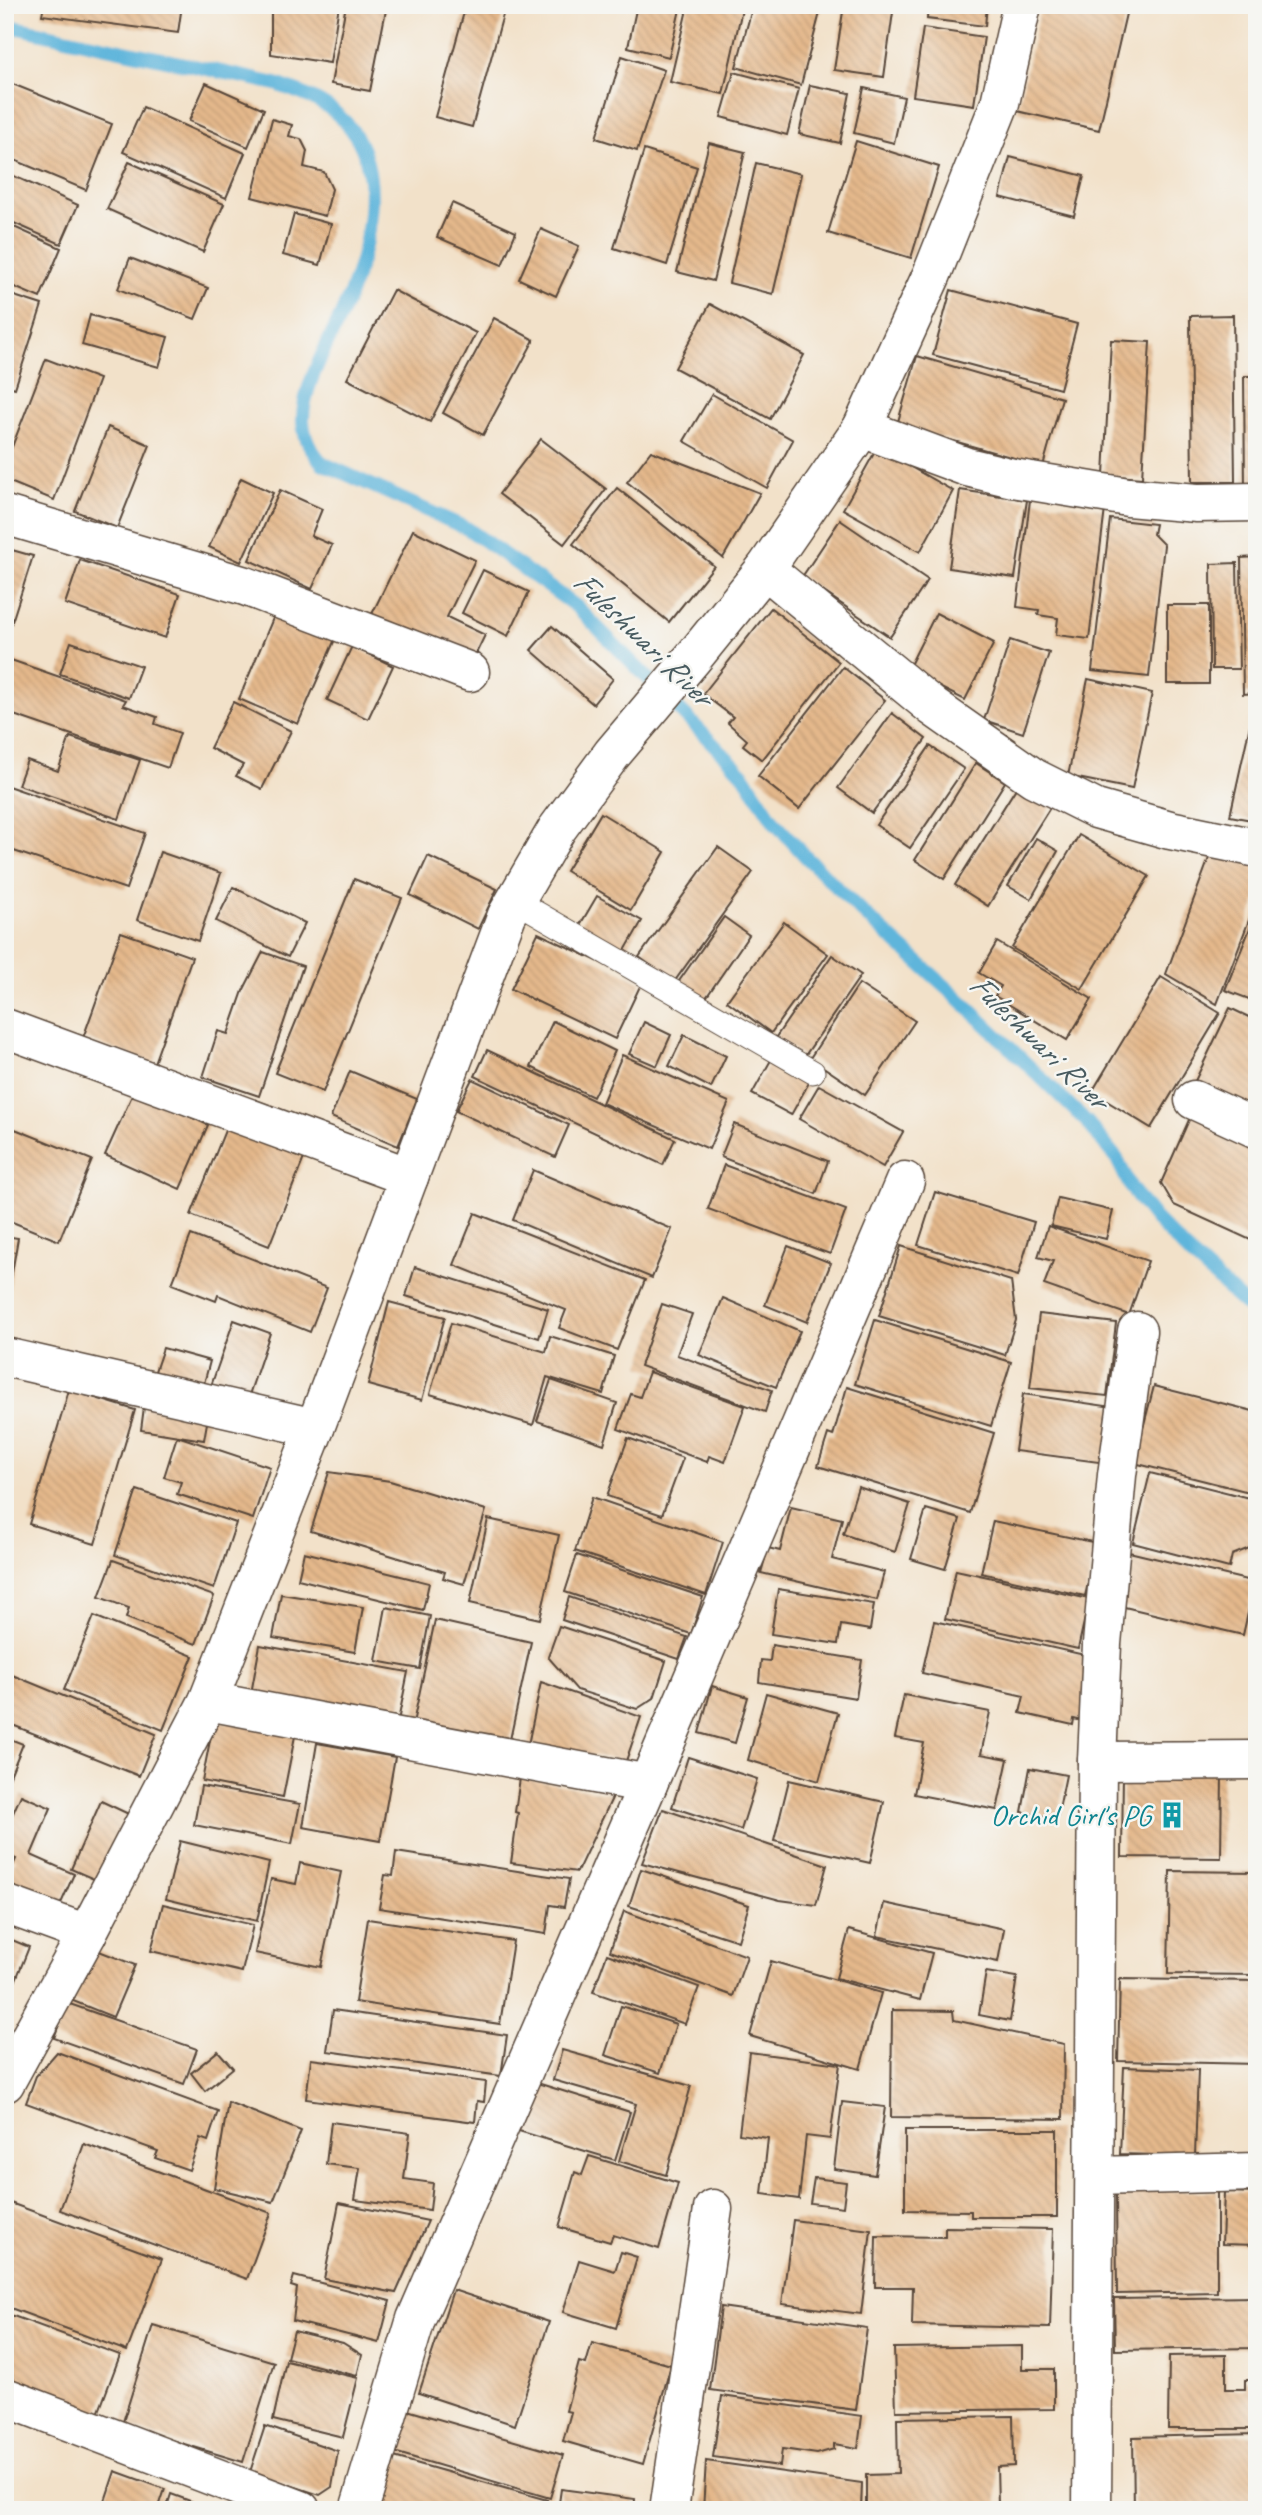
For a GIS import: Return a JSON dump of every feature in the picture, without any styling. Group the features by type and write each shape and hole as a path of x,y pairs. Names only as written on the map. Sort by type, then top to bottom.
{"street":[{"path":"5,2082 87,1934 208,1701 315,1428 507,915 557,829 612,754 765,569 862,428 932,274 1000,103 1022,5"},
{"path":"862,428 967,467 1071,489 1196,503 1257,502"},
{"path":"5,515 245,586 470,672"},
{"path":"765,569 933,707 1034,778 1096,809 1170,830 1257,848"},
{"path":"5,1028 409,1177"},
{"path":"1194,1100 1257,1129"},
{"path":"359,2510 416,2319 905,1181"},
{"path":"1092,2510 1097,1761 1102,1644 1115,1488 1137,1331"},
{"path":"5,1357 315,1428"},
{"path":"208,1701 648,1784"},
{"path":"1097,1761 1257,1760"},
{"path":"5,1903 87,1934"},
{"path":"1095,2176 1257,2172"},
{"path":"669,2510 713,2209"},
{"path":"5,2397 301,2510"}],"lane":[{"path":"516,901 813,1072"}],"building":[{"path":"44,5 182,5 178,33 42,15"},
{"path":"271,5 339,5 330,63 271,54"},
{"path":"346,5 387,5 370,91 331,84"},
{"path":"466,5 484,5 504,11 472,127 435,117"},
{"path":"637,5 681,5 669,57 628,47"},
{"path":"688,5 743,5 723,94 670,82"},
{"path":"753,5 822,5 801,85 736,67"},
{"path":"844,5 894,5 884,77 834,70"},
{"path":"928,5 987,5 985,26 927,19"},
{"path":"1041,5 1128,5 1099,130 1017,111"},
{"path":"923,28 984,37 974,105 913,96"},
{"path":"622,56 664,70 637,151 596,138"},
{"path":"734,72 799,89 787,135 721,117"},
{"path":"5,81 112,124 86,190 5,156"},
{"path":"206,83 264,109 248,147 189,121"},
{"path":"810,85 850,93 840,143 799,134"},
{"path":"864,88 904,97 894,143 854,133"},
{"path":"143,107 245,153 226,198 123,152"},
{"path":"272,119 292,125 289,136 301,139 307,151 304,167 324,172 332,189 325,216 252,197"},
{"path":"856,141 939,167 911,258 828,233"},
{"path":"709,143 745,152 713,281 677,272"},
{"path":"644,150 697,167 667,265 614,248"},
{"path":"1010,157 1084,176 1074,216 1000,197"},
{"path":"129,162 224,204 203,252 107,209"},
{"path":"756,163 801,174 773,294 729,283"},
{"path":"5,172 78,205 61,244 5,219"},
{"path":"452,203 516,232 502,265 437,237"},
{"path":"294,214 331,224 320,265 283,255"},
{"path":"5,223 61,248 40,298 5,283"},
{"path":"541,229 579,246 556,296 519,279"},
{"path":"130,258 208,288 195,319 118,289"},
{"path":"393,290 476,333 430,422 347,379"},
{"path":"951,290 1077,324 1060,389 933,355"},
{"path":"5,293 42,305 15,388 5,385"},
{"path":"710,304 804,355 770,419 675,368"},
{"path":"90,315 168,337 159,367 82,345"},
{"path":"1233,315 1235,482 1192,482 1190,316"},
{"path":"494,318 534,340 483,435 443,413"},
{"path":"1111,340 1150,342 1142,478 1104,475"},
{"path":"917,356 1062,398 1043,466 897,425"},
{"path":"46,359 99,379 54,500 5,480 5,465"},
{"path":"1244,376 1257,376 1257,491 1245,491"},
{"path":"712,394 793,440 767,488 684,441"},
{"path":"108,427 150,445 117,528 75,511"},
{"path":"541,439 606,489 564,544 499,494"},
{"path":"877,448 953,491 920,552 843,509"},
{"path":"651,451 760,493 723,558 627,482"},
{"path":"241,478 273,493 241,562 209,547"},
{"path":"617,488 714,566 669,622 573,544"},
{"path":"280,490 322,509 311,536 332,545 312,589 249,560"},
{"path":"960,490 1027,500 1015,578 949,568"},
{"path":"1030,500 1105,509 1089,639 1056,635 1058,618 1038,615 1039,610 1017,607"},
{"path":"1110,519 1155,524 1153,534 1164,545 1149,677 1092,671"},
{"path":"840,520 928,580 890,637 802,577"},
{"path":"413,530 475,560 447,617 485,635 471,664 371,616"},
{"path":"5,548 33,556 9,631 5,630"},
{"path":"1257,557 1257,693 1243,694 1241,558"},
{"path":"80,560 180,594 165,638 65,604"},
{"path":"1237,563 1239,669 1212,669 1211,564"},
{"path":"483,570 529,592 508,636 462,613"},
{"path":"1167,605 1209,605 1209,684 1167,684"},
{"path":"771,608 839,662 762,760 743,745 747,740 728,723 733,717 703,694"},
{"path":"276,611 336,637 298,724 239,699"},
{"path":"936,613 994,643 965,700 907,671"},
{"path":"552,626 613,679 593,704 531,650"},
{"path":"1010,640 1049,653 1023,733 984,720"},
{"path":"71,642 141,666 129,698 60,674"},
{"path":"352,646 393,666 368,719 327,700"},
{"path":"11,660 126,700 123,705 157,717 155,724 180,733 168,768 5,712 5,676"},
{"path":"843,667 885,700 799,809 758,776"},
{"path":"1088,679 1152,693 1132,789 1068,776"},
{"path":"233,702 291,731 262,789 236,776 243,765 210,748"},
{"path":"892,713 926,739 872,813 838,788"},
{"path":"1250,725 1257,726 1257,821 1230,816"},
{"path":"70,737 140,760 119,819 18,785 27,760 58,771"},
{"path":"930,746 964,769 910,848 876,825"},
{"path":"976,763 1005,782 944,879 915,860"},
{"path":"5,785 145,833 126,889 5,848"},
{"path":"1018,785 1051,806 988,906 955,885"},
{"path":"601,813 665,852 631,910 566,871"},
{"path":"1079,835 1149,876 1082,989 1012,948"},
{"path":"1036,838 1058,851 1031,899 1008,886"},
{"path":"718,847 753,872 674,982 639,957"},
{"path":"1212,850 1257,868 1257,899 1217,1004 1166,974"},
{"path":"160,852 221,873 198,941 137,920"},
{"path":"428,856 497,889 478,929 410,895"},
{"path":"354,879 402,898 323,1092 275,1073"},
{"path":"233,887 305,923 288,957 216,921"},
{"path":"597,896 642,921 622,956 577,930"},
{"path":"1257,911 1257,1002 1225,990"},
{"path":"724,917 749,935 703,1002 677,984"},
{"path":"784,922 828,954 771,1033 727,1001"},
{"path":"121,932 192,957 154,1063 83,1038"},
{"path":"538,933 642,982 615,1039 511,989"},
{"path":"997,942 1092,999 1067,1040 995,996 1001,986 979,973"},
{"path":"263,952 303,966 259,1096 203,1077 218,1031 228,1034 243,991"},
{"path":"832,955 861,975 804,1057 776,1037"},
{"path":"1161,977 1220,1013 1151,1128 1092,1092"},
{"path":"859,984 915,1021 865,1095 810,1058"},
{"path":"1230,1008 1257,1021 1257,1097 1250,1112 1193,1085"},
{"path":"553,1021 615,1051 593,1097 531,1067"},
{"path":"644,1022 671,1035 657,1066 629,1054"},
{"path":"684,1035 726,1056 711,1088 669,1066"},
{"path":"487,1050 675,1139 663,1165 475,1076"},
{"path":"622,1055 729,1102 709,1149 602,1103"},
{"path":"771,1060 810,1081 791,1115 752,1094"},
{"path":"350,1071 417,1099 398,1146 331,1117"},
{"path":"472,1079 569,1125 555,1157 456,1111"},
{"path":"819,1085 903,1132 883,1167 799,1119"},
{"path":"134,1091 208,1125 180,1189 105,1155"},
{"path":"1192,1113 1257,1143 1257,1243 1174,1205 1161,1183"},
{"path":"228,1123 306,1153 269,1246 191,1215"},
{"path":"734,1124 828,1161 816,1194 721,1157"},
{"path":"15,1129 92,1160 59,1241 5,1219 5,1152"},
{"path":"724,1165 846,1210 830,1254 708,1209"},
{"path":"533,1170 672,1229 652,1278 513,1220"},
{"path":"935,1192 1034,1222 1018,1276 918,1245"},
{"path":"1058,1198 1113,1211 1106,1239 1051,1226"},
{"path":"475,1213 645,1280 617,1350 559,1328 566,1310 454,1265"},
{"path":"1048,1226 1148,1261 1129,1315 1044,1285 1053,1261 1038,1257"},
{"path":"191,1235 327,1288 310,1332 218,1295 216,1301 172,1284"},
{"path":"5,1236 18,1238 7,1302 5,1302"},
{"path":"788,1246 831,1263 807,1322 765,1305"},
{"path":"901,1246 1011,1281 1016,1320 1005,1355 879,1316"},
{"path":"415,1267 548,1309 539,1338 406,1296"},
{"path":"723,1298 800,1331 776,1387 699,1355"},
{"path":"389,1302 445,1317 422,1400 368,1385"},
{"path":"662,1304 692,1314 677,1355 772,1390 765,1412 640,1366"},
{"path":"1039,1314 1116,1323 1107,1396 1030,1388"},
{"path":"234,1320 270,1333 248,1398 211,1386"},
{"path":"875,1320 1011,1362 991,1426 855,1384"},
{"path":"451,1323 546,1352 550,1336 614,1356 603,1394 547,1377 533,1425 430,1394"},
{"path":"163,1348 210,1361 202,1391 153,1377"},
{"path":"649,1372 745,1406 725,1462 709,1456 707,1462 618,1429 631,1394 640,1397"},
{"path":"551,1380 617,1403 604,1444 537,1421"},
{"path":"1154,1386 1257,1412 1257,1494 1134,1463"},
{"path":"847,1387 994,1433 970,1513 818,1466 828,1434 833,1436"},
{"path":"69,1390 135,1410 95,1544 29,1524"},
{"path":"1023,1394 1113,1407 1106,1463 1015,1451"},
{"path":"144,1407 208,1417 204,1440 141,1430"},
{"path":"177,1436 270,1467 253,1519 177,1494 181,1482 164,1477"},
{"path":"628,1438 683,1458 662,1515 607,1496"},
{"path":"329,1472 390,1481 486,1510 464,1584 443,1578 445,1572 311,1531"},
{"path":"1150,1473 1257,1500 1257,1545 1232,1555 1229,1568 1133,1543"},
{"path":"858,1487 910,1504 895,1552 843,1534"},
{"path":"137,1490 236,1523 214,1589 115,1555"},
{"path":"592,1497 723,1542 706,1595 575,1551"},
{"path":"791,1507 842,1519 832,1559 884,1572 877,1600 761,1573 768,1548 780,1551"},
{"path":"926,1509 960,1519 945,1569 911,1559"},
{"path":"488,1519 559,1535 540,1619 470,1603"},
{"path":"993,1521 1097,1543 1085,1596 981,1573"},
{"path":"304,1552 429,1583 423,1610 298,1579"},
{"path":"1129,1552 1255,1582 1243,1635 1116,1605"},
{"path":"577,1555 703,1597 691,1634 565,1592"},
{"path":"113,1560 214,1596 196,1644 126,1618 129,1608 99,1597"},
{"path":"956,1570 1089,1599 1078,1649 945,1619"},
{"path":"778,1589 874,1604 870,1630 841,1625 838,1644 771,1634"},
{"path":"281,1594 363,1607 355,1652 273,1638"},
{"path":"569,1597 687,1637 679,1659 562,1620"},
{"path":"386,1607 430,1616 420,1669 376,1661"},
{"path":"94,1616 193,1656 163,1730 64,1690"},
{"path":"435,1620 531,1642 508,1749 412,1728"},
{"path":"934,1621 1089,1656 1082,1721 1074,1719 1073,1725 1020,1713 1024,1696 922,1673"},
{"path":"559,1626 666,1661 654,1698 637,1709 577,1690 548,1657"},
{"path":"260,1645 408,1672 397,1726 250,1699"},
{"path":"772,1645 862,1660 856,1698 759,1682 761,1660 770,1661"},
{"path":"5,1672 156,1734 139,1776 5,1722"},
{"path":"541,1682 641,1717 626,1761 528,1745"},
{"path":"712,1686 748,1697 735,1743 699,1733"},
{"path":"766,1693 838,1713 819,1781 748,1760"},
{"path":"904,1695 990,1712 981,1754 1008,1759 997,1810 914,1794 924,1743 895,1738"},
{"path":"214,1720 295,1736 283,1797 202,1781"},
{"path":"5,1737 23,1744 5,1788"},
{"path":"317,1743 395,1757 380,1841 303,1827"},
{"path":"688,1757 757,1779 741,1830 672,1807"},
{"path":"1030,1768 1066,1775 1057,1819 1022,1812"},
{"name":"Orchid Girl's PG","path":"1123,1772 1222,1772 1221,1858 1122,1857"},
{"path":"520,1778 614,1794 577,1872 511,1863"},
{"path":"789,1780 884,1802 870,1863 774,1841"},
{"path":"201,1786 300,1804 292,1844 194,1825"},
{"path":"21,1795 51,1808 31,1855 74,1874 59,1908 5,1883 16,1859 5,1854 5,1831"},
{"path":"101,1801 135,1817 105,1884 71,1869"},
{"path":"663,1809 827,1865 816,1905 780,1900 642,1863"},
{"path":"180,1841 269,1863 257,1921 166,1899"},
{"path":"396,1852 569,1879 564,1907 550,1905 546,1934 379,1908 385,1875 393,1876"},
{"path":"300,1863 341,1872 321,1967 255,1953 271,1879 296,1884"},
{"path":"641,1869 749,1905 738,1941 629,1906"},
{"path":"1170,1871 1257,1872 1257,1975 1168,1974"},
{"path":"884,1903 1004,1929 998,1962 877,1936"},
{"path":"163,1904 253,1925 242,1972 151,1951"},
{"path":"624,1911 747,1956 733,1996 610,1951"},
{"path":"368,1919 513,1941 500,2024 355,2002"},
{"path":"849,1930 932,1953 920,2000 836,1978"},
{"path":"5,1937 29,1947 5,2007"},
{"path":"94,1949 135,1965 113,2017 73,2001"},
{"path":"607,1954 699,1987 685,2024 593,1992"},
{"path":"771,1961 881,1993 860,2069 750,2036"},
{"path":"986,1972 1017,1977 1010,2021 979,2015"},
{"path":"1120,1979 1257,1981 1257,2064 1118,2061"},
{"path":"67,2003 197,2049 184,2084 54,2038"},
{"path":"621,2006 676,2024 660,2073 605,2055"},
{"path":"333,2010 507,2035 501,2076 327,2051"},
{"path":"892,2010 953,2011 954,2020 1064,2044 1063,2119 891,2117"},
{"path":"562,2050 691,2086 666,2175 619,2161 636,2104 553,2080"},
{"path":"218,2051 233,2068 205,2091 191,2073"},
{"path":"57,2052 218,2111 208,2141 200,2138 189,2170 155,2158 158,2151 26,2103 36,2076"},
{"path":"749,2052 840,2064 830,2139 806,2136 799,2199 762,2194 768,2138 739,2134"},
{"path":"311,2059 486,2082 484,2102 477,2101 475,2122 306,2099"},
{"path":"1124,2067 1198,2070 1195,2156 1120,2154"},
{"path":"534,2082 630,2112 615,2160 519,2131"},
{"path":"228,2102 301,2131 273,2202 214,2188"},
{"path":"842,2102 885,2107 875,2175 834,2169"},
{"path":"331,2122 410,2133 404,2179 433,2183 430,2210 355,2200 360,2168 326,2164"},
{"path":"905,2130 1057,2130 1057,2217 971,2217 971,2211 905,2210"},
{"path":"84,2144 271,2213 247,2279 60,2210"},
{"path":"589,2156 678,2183 659,2249 613,2235 610,2242 559,2227 575,2172 582,2175"},
{"path":"814,2178 846,2182 843,2207 810,2203"},
{"path":"1217,2191 1217,2292 1117,2294 1116,2192"},
{"path":"1224,2192 1257,2193 1257,2245 1222,2244"},
{"path":"5,2201 162,2259 127,2351 5,2306"},
{"path":"339,2203 428,2221 396,2293 324,2279"},
{"path":"793,2220 871,2230 861,2314 782,2304"},
{"path":"945,2227 1053,2229 1050,2328 912,2325 913,2287 875,2287 876,2236 945,2237"},
{"path":"621,2252 637,2257 616,2328 563,2312 579,2260 615,2271"},
{"path":"294,2276 390,2301 379,2343 293,2321 297,2288 291,2286"},
{"path":"453,2290 549,2322 515,2425 419,2393"},
{"path":"1257,2297 1257,2348 1115,2350 1114,2299"},
{"path":"721,2307 867,2328 856,2410 710,2390"},
{"path":"5,2313 120,2355 98,2414 5,2379"},
{"path":"153,2325 274,2362 243,2462 122,2425"},
{"path":"294,2331 343,2343 362,2355 357,2376 287,2358"},
{"path":"592,2343 671,2365 643,2464 563,2441 571,2412 566,2411 579,2362 586,2364"},
{"path":"1022,2346 1022,2369 1054,2369 1054,2409 896,2411 894,2348"},
{"path":"1226,2355 1226,2389 1245,2389 1245,2380 1257,2380 1257,2429 1168,2429 1169,2356"},
{"path":"286,2361 358,2378 343,2437 273,2420"},
{"path":"722,2396 862,2416 858,2448 834,2444 834,2449 817,2454 782,2449 780,2466 713,2457"},
{"path":"407,2410 563,2455 550,2498 394,2452"},
{"path":"1013,2416 1014,2466 997,2467 998,2505 1007,2505 1008,2510 866,2509 866,2475 898,2474 897,2418"},
{"path":"265,2426 338,2451 332,2487 320,2495 250,2472"},
{"path":"1257,2434 1257,2510 1134,2510 1133,2437"},
{"path":"394,2457 547,2500 545,2510 379,2510"},
{"path":"706,2461 862,2483 861,2510 703,2510"},
{"path":"115,2471 165,2489 158,2510 102,2510"},
{"path":"561,2489 635,2499 634,2510 558,2510"},
{"path":"171,2494 212,2509 212,2510 166,2510"}],"waterway":[{"name":"Fuleshwari River","path":"5,25 276,84 316,100 338,115 355,135 366,158 370,212 366,239 351,292 311,381 304,408 305,433 318,458 322,463 468,529 577,607 743,774 775,823 807,858 1087,1122 1117,1159 1131,1188 1155,1219 1257,1315"}],"place":[{"name":"Orchid Girl's PG","path":"1172,1815"}]}
